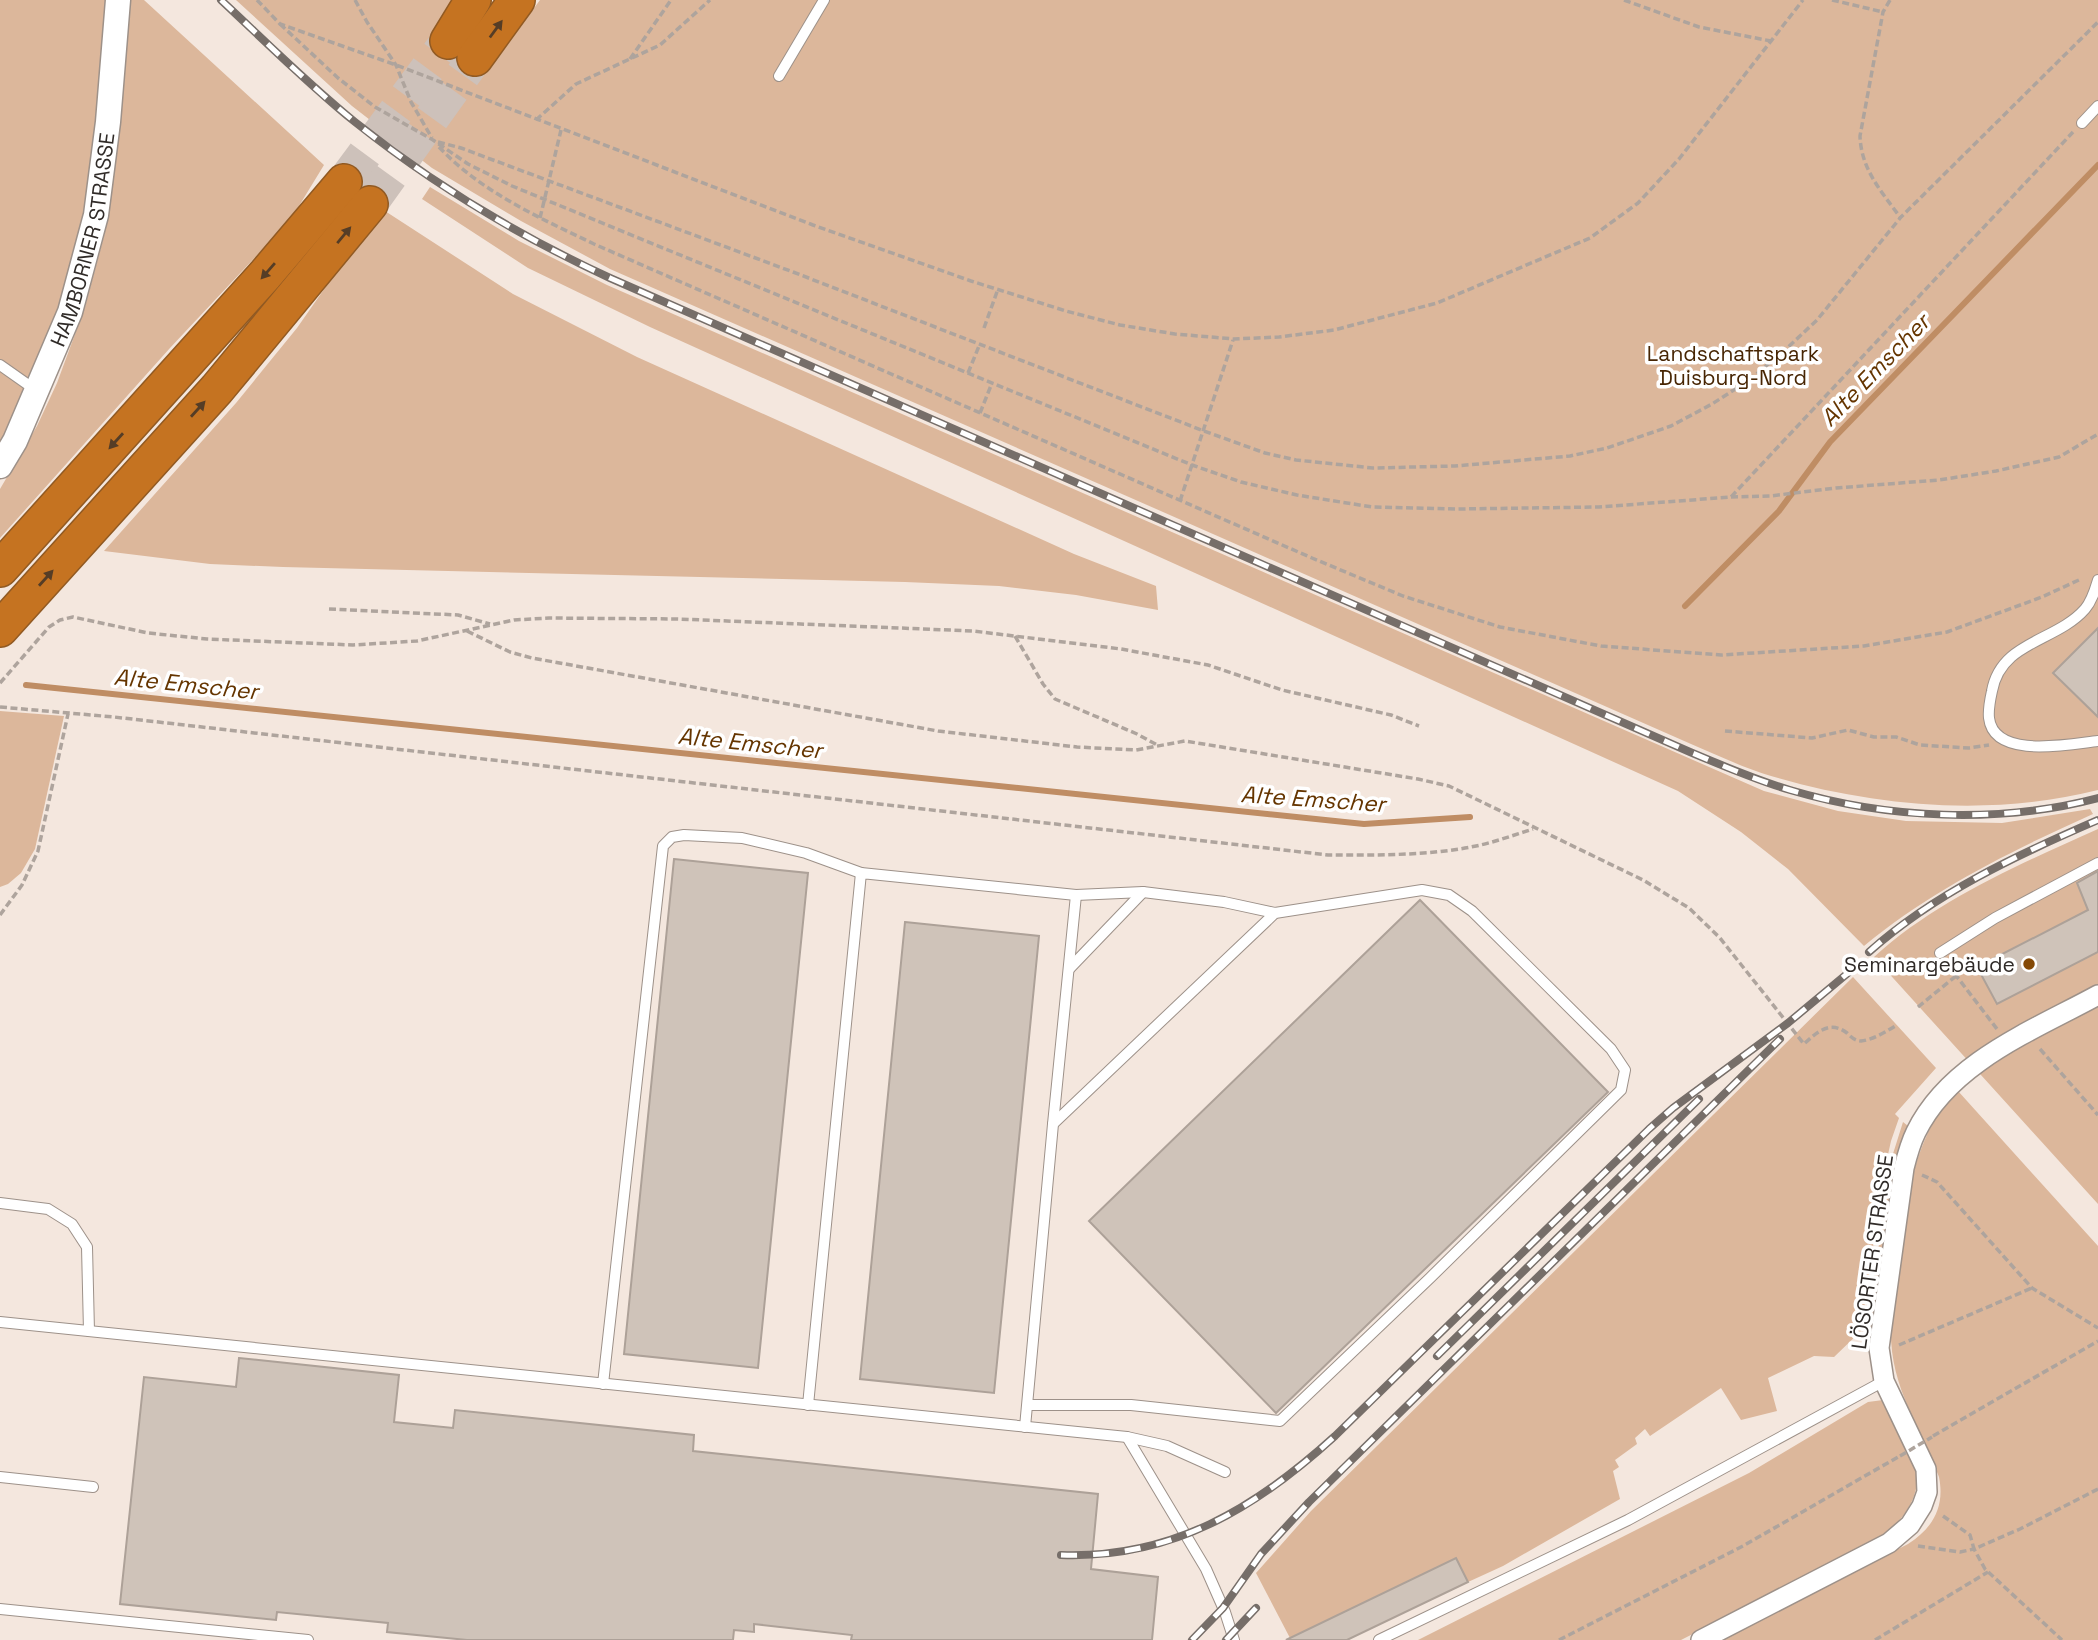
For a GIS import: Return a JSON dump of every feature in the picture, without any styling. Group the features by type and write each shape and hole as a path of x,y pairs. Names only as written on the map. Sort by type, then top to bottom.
{"highway":[{"path":"473,0 461,50 517,0"},
{"path":"0,569 265,275 357,193 217,389 0,629"}],"street":[{"name":"HAMBORNER STRASSE","path":"0,466 15,441 70,312 96,215 108,122 118,0"},
{"name":"LÖSORTER STRASSE","path":"1701,1640 1889,1544 1910,1525 1922,1506 1927,1492 1926,1469 1884,1381 1880,1362 1880,1334 1904,1168 1910,1145 1929,1111 1972,1066 2098,995"}],"lane":[{"path":"779,76 824,0"},
{"path":"2082,123 2098,106"},
{"path":"0,366 37,391"},
{"path":"2098,580 2087,607 2078,616 2009,658 1993,685 1988,715 1990,726 1998,736 2021,746 2098,741"},
{"path":"603,1384 663,846 672,837 684,835 742,838 806,853 861,873 1076,895 1143,892 1224,902 1275,913 1422,890 1449,895 1472,911 1611,1049 1625,1070 1621,1090 1280,1421 1131,1405 1027,1405"},
{"path":"1940,953 1995,918 2098,863"},
{"path":"808,1405 861,873"},
{"path":"1069,969 1143,892"},
{"path":"1025,1427 1076,895"},
{"path":"1053,1124 1275,913"},
{"path":"0,1203 48,1209 72,1224 87,1247 89,1331"},
{"path":"0,1322 1128,1437 1167,1446 1224,1472"},
{"path":"1379,1640 1628,1520 1884,1381"},
{"path":"1128,1437 1206,1569 1234,1640"},
{"path":"0,1477 93,1487"},
{"path":"0,1609 308,1640"}],"path":[{"path":"257,0 338,78 375,107 468,164 545,200 1192,465 1241,482 1297,495 1372,506 1458,509 1599,507 1770,496 1939,480 2059,457 2098,434"},
{"path":"355,0 396,65 411,102 432,140 452,161 540,218 1180,501 1402,596 1500,627 1601,646 1721,655 1864,646 1948,632 2087,577"},
{"path":"629,60 671,0"},
{"path":"536,120 576,84 660,45 710,0"},
{"path":"1624,0 1699,27 1771,41"},
{"path":"280,24 396,65 813,225 998,289 1120,326 1234,339 1334,330 1437,303 1590,238 1638,202 1679,159 1803,0"},
{"path":"1832,0 1883,12"},
{"path":"1889,0 1883,12 1860,136 1866,167 1901,217"},
{"path":"432,140 549,181 1265,453 1296,460 1373,468 1515,462 1607,448 1671,426 1748,381 1817,320 1901,217 2098,22"},
{"path":"1731,497 2082,123"},
{"path":"540,218 561,130"},
{"path":"985,328 998,289"},
{"path":"1180,501 1234,339"},
{"path":"968,373 979,345"},
{"path":"980,413 992,383"},
{"path":"329,609 458,615 491,624"},
{"path":"0,683 49,627 60,620 73,617 148,633 288,644 353,645 417,641 514,620 678,619 891,626 1015,636 1121,649 1208,665 1282,690 1391,715 1419,726"},
{"path":"467,631 510,652 532,658 938,731 1077,747 1136,750 1185,741 1449,786 1643,880 1689,908 1720,937 1804,1044 1822,1028 1834,1027 1862,1041 1898,1025"},
{"path":"1015,636 1055,699 1160,746"},
{"path":"0,706 1328,855 1395,855 1455,850 1535,829"},
{"path":"0,915 22,885 38,851 68,714"},
{"path":"1725,731 1812,738 1848,730 1874,737 1896,737 1920,745 1969,748 2008,742"},
{"path":"1940,953 1956,975 2017,1039 2062,1072 2098,1115"},
{"path":"1919,1007 1956,975"},
{"path":"1917,1172 1937,1182 2032,1288 2098,1328"},
{"path":"1898,1345 2032,1288"},
{"path":"1559,1640 1754,1539 2097,1343"},
{"path":"1918,1546 1960,1552 1974,1549 2097,1492"},
{"path":"1944,1516 1970,1535 1974,1549 1988,1572 2062,1640"},
{"path":"1875,1640 1988,1572"}],"green space":[{"path":"0,0 106,0 89,198 68,284 39,364 0,444"},
{"path":"130,0 144,0 324,165 291,219 170,348 0,538 0,489 37,426 57,383 85,307 104,236 118,135"},
{"name":"Landschaftspark Duisburg-Nord","path":"236,0 454,0 435,29 490,68 540,0 2098,0 2098,790 2017,804 1934,805 1851,795 1811,787 1761,773 1731,761 610,269 521,221 432,168 352,106"},
{"path":"430,187 519,241 607,285 1764,791 1838,811 1906,821 2002,823 2090,809 2093,814 1974,872 1917,907 1864,946 1788,869 1741,832 1678,791 650,327 528,268 422,199"},
{"path":"385,211 513,294 637,357 1074,554 1156,586 1158,610 1076,595 999,586 283,567 210,564 104,551 236,403 297,328 341,265"},
{"path":"0,711 64,716 35,849 21,873 0,887"},
{"path":"2098,829 2098,1204 1874,957 1952,900 2010,869"},
{"path":"1853,977 1936,1068 1895,1114 1899,1118 1883,1177 1861,1331 1834,1357 1814,1356 1768,1378 1777,1411 1741,1420 1721,1388 1650,1436 1645,1429 1635,1438 1637,1444 1615,1460 1619,1467 1613,1471 1620,1499 1503,1566 1468,1582 1456,1559 1290,1638 1256,1573 1311,1511"},
{"path":"1958,1091 2098,1246 2098,1640 1720,1640 1908,1544 1924,1531 1935,1516 1940,1498 1939,1477 1906,1403 1894,1366 1891,1323 1904,1216 1916,1163 1937,1116"},
{"path":"1903,1122 1908,1126 1903,1139 1870,1332 1866,1331 1892,1157"},
{"path":"1883,1400 1918,1473 1912,1502 1896,1524 1881,1538 1681,1640 1418,1640 1749,1473 1868,1402"}],"building":[{"path":"2098,628 2098,717 2053,673"},
{"path":"674,859 808,873 758,1368 624,1354"},
{"name":"Seminargebäude","path":"2098,871 2098,952 1997,1004 1977,967 2088,910 2077,883"},
{"path":"1420,900 1608,1092 1276,1413 1089,1221"},
{"path":"905,922 1039,936 994,1393 860,1379"},
{"path":"239,1358 399,1375 394,1422 453,1428 455,1410 694,1435 693,1451 1098,1494 1091,1569 1158,1577 1152,1640 851,1640 852,1635 754,1624 754,1632 734,1630 733,1640 467,1640 387,1632 388,1623 277,1612 276,1620 120,1604 144,1377 236,1387"},
{"path":"1456,1558 1468,1582 1347,1640 1286,1640"}],"waterway":[{"name":"Alte Emscher","path":"1685,606 1779,511 1830,442 2098,165"},
{"name":"Alte Emscher","path":"26,685 1364,824 1470,817"}],"tunnel":[{"path":"344,182 448,41"},
{"path":"370,204 475,58"}],"railway":[{"path":"221,0 320,93 385,145 478,208 576,262 1690,752 1790,790 1827,800 1904,812 1983,815 2022,812 2098,798"},
{"path":"1869,952 1921,911 1978,877 2098,820"},
{"path":"1061,1555 1101,1554 1140,1548 1176,1538 1210,1524 1274,1486 1335,1436 1649,1129 1673,1108 1788,1023 1848,973"},
{"path":"1192,1640 1223,1608 1261,1554 1309,1502 1780,1039"},
{"path":"1437,1356 1699,1099"},
{"path":"1226,1640 1256,1608"}],"place":[{"name":"Seminargebäude","path":"2029,964"}]}
